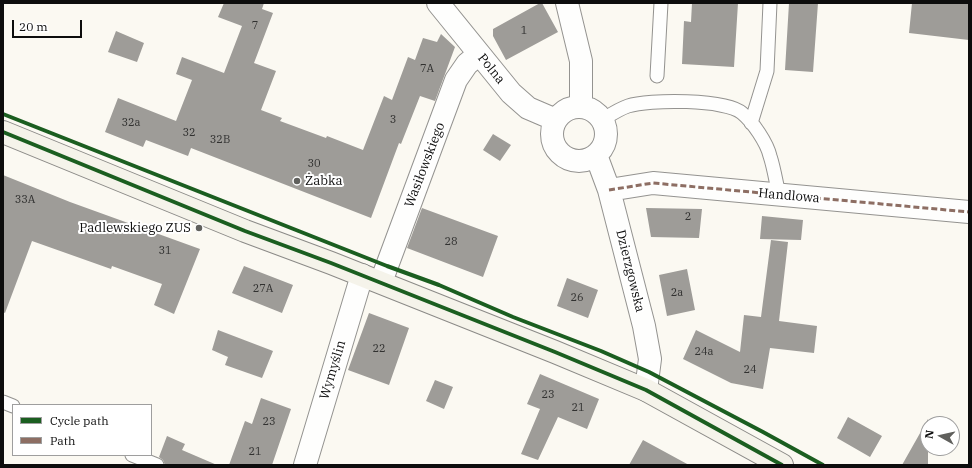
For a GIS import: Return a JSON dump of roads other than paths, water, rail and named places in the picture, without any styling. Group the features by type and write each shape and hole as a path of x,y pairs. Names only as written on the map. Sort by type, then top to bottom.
{"street":[{"name":"Polna","path":"438,3 510,93 528,108 556,120"},
{"path":"567,3 581,61 581,108"},
{"name":"Wasiłowskiego","path":"371,279 456,80 467,64 479,54"},
{"path":"571,108 581,108 590,110 598,115 602,120 606,131 605,140 602,148 596,155 588,160 569,160 561,155 555,147 552,138 553,129 556,120 563,113 571,108"},
{"path":"3,132 246,231 555,352 646,390 782,465"},
{"name":"Dzierzgowska","path":"596,155 610,190 644,326 650,359 646,390"},
{"name":"Handlowa","path":"610,190 653,183 969,212"},
{"name":"Wymyślin","path":"305,465 371,279"}],"lane":[{"path":"657,76 661,3"},
{"path":"751,123 767,71 770,3"},
{"path":"602,120 628,106 655,101 681,101 731,107 742,112 758,132 770,154 778,195"},
{"path":"134,456 157,465"}],"place":[{"name":"Żabka","path":"297,181"},
{"name":"Padlewskiego ZUS","path":"199,228"}]}
